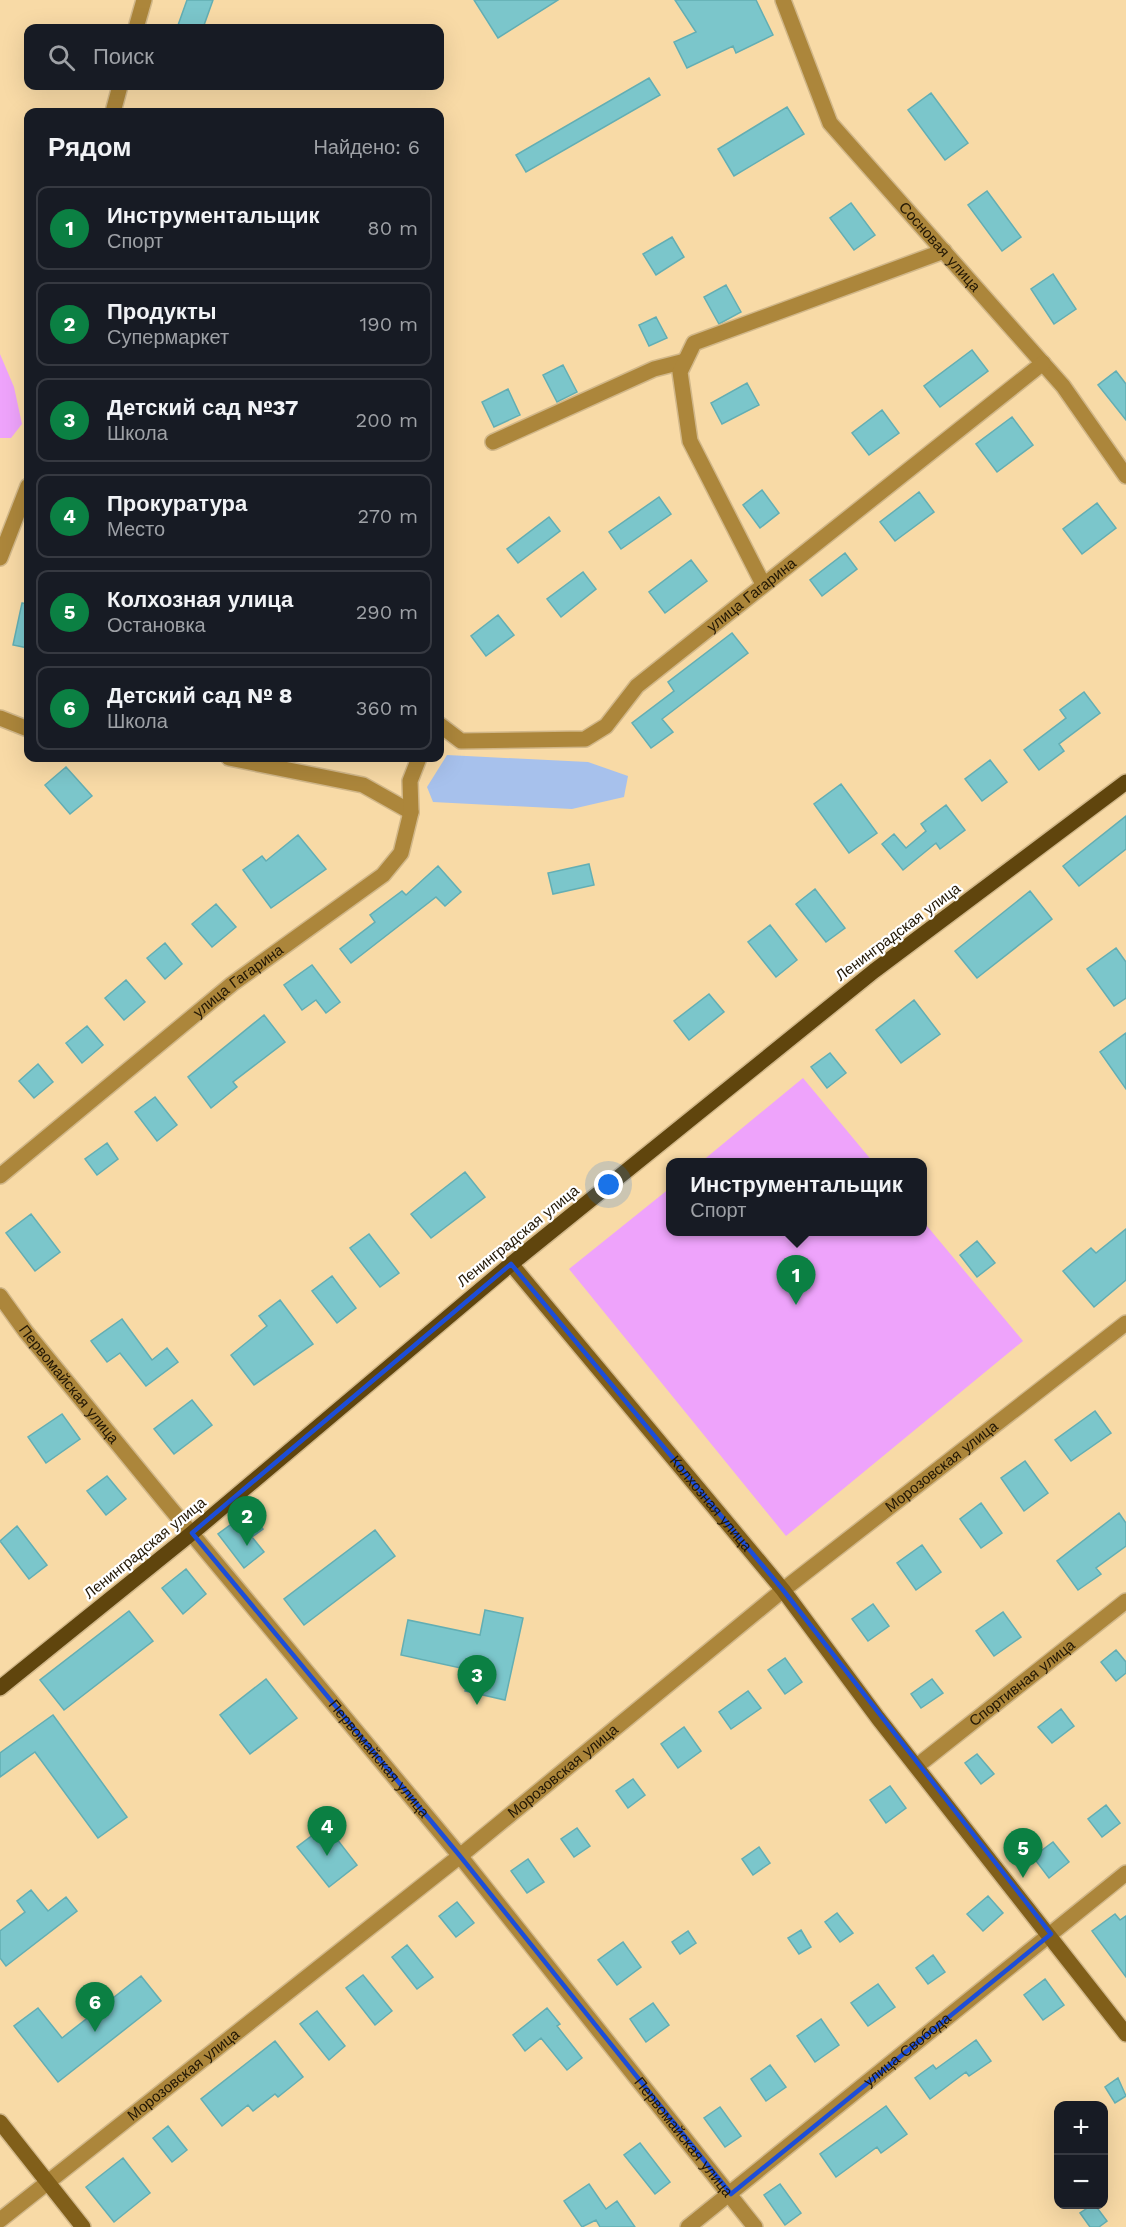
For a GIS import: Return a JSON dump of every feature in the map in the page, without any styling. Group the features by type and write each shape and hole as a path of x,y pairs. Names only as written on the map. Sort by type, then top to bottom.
{"main road":[{"name":"Ленинградская улица","path":"0,1688 192,1533 511,1264 874,971 1126,782"},
{"name":"Колхозная улица","path":"511,1264 783,1590 1126,2034"},
{"path":"0,2122 49,2181 83,2227"}],"street":[{"path":"137,24 144,0"},
{"name":"Сосновая улица","path":"783,0 830,123 1064,386 1126,476"},
{"path":"113,108 119,90"},
{"path":"763,584 690,441 680,372 694,344 944,251"},
{"path":"492,442 654,369 685,361"},
{"name":"улица Гагарина","path":"444,727 461,741 585,739 606,726 637,686 1043,363"},
{"path":"0,558 24,500"},
{"path":"0,718 24,727"},
{"path":"249,762 363,785 411,812"},
{"name":"улица Гагарина","path":"0,1176 232,984 383,875 401,853 411,812 410,781 417,762"},
{"name":"Первомайская улица","path":"0,1296 26,1332 460,1856 755,2227"},
{"name":"Морозовская улица","path":"0,2220 460,1856 783,1590 1126,1323"},
{"name":"Спортивная улица","path":"917,1766 1126,1601"},
{"name":"улица Свобода","path":"688,2227 1126,1873"}],"highlighted area":[{"path":"511,1264 783,1590 1051,1934 731,2194 460,1856 192,1533"}],"shaded area":[{"path":"0,354 14,387 22,424 11,438 0,438"},
{"path":"803,1078 870,1158 706,1158"},
{"path":"666,1191 666,1236 927,1236 927,1226 1023,1341 786,1536 569,1269"}],"water":[{"path":"447,755 588,762 628,776 624,797 572,809 433,802 427,787"}],"building":[{"path":"187,0 213,0 204,24 178,24"},
{"path":"474,0 558,0 498,38"},
{"path":"675,0 756,0 773,35 736,53 733,46 687,68 674,42 696,32"},
{"path":"649,78 660,95 526,172 516,155"},
{"path":"931,93 968,143 945,160 908,110"},
{"path":"787,107 804,134 734,176 718,149"},
{"path":"987,191 1021,237 1002,251 968,205"},
{"path":"851,203 875,235 854,250 830,218"},
{"path":"672,237 684,257 656,275 643,254"},
{"path":"1053,274 1076,309 1054,324 1031,289"},
{"path":"726,285 741,312 719,324 704,297"},
{"path":"656,317 667,338 649,346 639,325"},
{"path":"972,350 988,371 940,407 924,386"},
{"path":"563,365 577,392 557,402 543,375"},
{"path":"1116,371 1126,384 1126,420 1098,385"},
{"path":"747,383 759,405 722,424 711,403"},
{"path":"508,389 520,415 494,427 482,402"},
{"path":"882,410 899,433 869,455 852,433"},
{"path":"1012,417 1033,445 997,472 976,444"},
{"path":"762,490 779,513 760,528 743,505"},
{"path":"919,492 934,512 895,541 880,522"},
{"path":"659,497 671,514 621,549 609,532"},
{"path":"1097,503 1116,528 1082,554 1063,529"},
{"path":"549,517 560,531 518,563 507,549"},
{"path":"845,553 857,569 822,596 810,580"},
{"path":"691,560 707,581 665,613 649,592"},
{"path":"583,572 596,589 561,617 547,599"},
{"path":"22,603 24,603 24,647 13,645"},
{"path":"498,615 514,635 486,656 471,636"},
{"path":"732,633 748,653 662,719 673,732 651,748 632,723 674,691 668,682"},
{"path":"1084,692 1100,713 1059,744 1064,751 1039,770 1024,750 1066,718 1060,710"},
{"path":"990,760 1007,782 982,801 965,779"},
{"path":"66,767 92,796 70,814 45,785"},
{"path":"841,784 877,833 849,853 814,804"},
{"path":"946,805 965,830 940,849 936,843 903,870 882,844 894,834 906,848 926,831 921,824"},
{"path":"1126,816 1126,849 1079,886 1063,866"},
{"path":"298,835 326,869 271,908 243,870 262,856 266,861"},
{"path":"589,864 594,885 553,894 548,873"},
{"path":"438,866 461,892 445,906 436,897 351,963 340,949 375,922 370,915 402,891 406,895"},
{"path":"815,889 845,928 826,942 796,904"},
{"path":"1030,891 1052,919 977,978 955,951"},
{"path":"216,904 236,927 212,947 192,924"},
{"path":"770,925 797,960 776,977 748,942"},
{"path":"165,943 182,964 165,979 147,958"},
{"path":"1116,948 1126,962 1126,998 1114,1006 1087,969"},
{"path":"312,965 340,1002 326,1013 316,1000 302,1010 284,985"},
{"path":"126,980 145,1002 124,1020 105,998"},
{"path":"709,994 724,1012 689,1040 674,1021"},
{"path":"914,1000 940,1034 901,1063 876,1030"},
{"path":"264,1015 285,1042 233,1082 237,1087 211,1108 188,1077"},
{"path":"87,1026 103,1045 82,1063 66,1043"},
{"path":"1126,1033 1126,1089 1100,1052"},
{"path":"830,1053 846,1073 827,1088 811,1067"},
{"path":"38,1064 53,1082 34,1098 19,1081"},
{"path":"155,1097 177,1125 157,1141 135,1112"},
{"path":"107,1143 118,1159 97,1175 85,1159"},
{"path":"465,1172 485,1197 431,1238 411,1214"},
{"path":"31,1214 60,1252 35,1271 6,1233"},
{"path":"1126,1229 1126,1280 1094,1307 1063,1271 1091,1248 1096,1253"},
{"path":"369,1234 399,1273 380,1287 350,1248"},
{"path":"977,1241 995,1263 977,1277 960,1255"},
{"path":"332,1276 356,1308 337,1323 312,1291"},
{"path":"280,1300 313,1344 254,1385 231,1355 267,1326 259,1316"},
{"path":"122,1319 152,1360 167,1348 178,1362 146,1386 120,1353 107,1362 91,1341"},
{"path":"192,1400 212,1425 174,1454 154,1429"},
{"path":"1095,1411 1111,1433 1071,1461 1055,1440"},
{"path":"62,1414 80,1439 46,1463 28,1437"},
{"path":"1025,1461 1048,1493 1024,1511 1001,1478"},
{"path":"107,1476 126,1499 106,1515 87,1491"},
{"path":"981,1503 1002,1533 981,1548 960,1519"},
{"path":"249,1511 263,1529 252,1537 264,1552 244,1568 218,1534"},
{"path":"1119,1513 1126,1523 1126,1546 1096,1568 1101,1574 1078,1590 1057,1561"},
{"path":"17,1526 47,1565 29,1579 0,1541"},
{"path":"375,1530 395,1556 304,1625 284,1599"},
{"path":"922,1545 941,1572 916,1590 897,1563"},
{"path":"186,1569 206,1594 183,1614 162,1588"},
{"path":"873,1604 889,1626 868,1641 852,1619"},
{"path":"485,1610 523,1618 505,1700 465,1691 470,1670 401,1655 408,1620 480,1635"},
{"path":"129,1611 153,1641 64,1710 40,1680"},
{"path":"1003,1612 1021,1637 994,1656 976,1631"},
{"path":"1116,1650 1126,1662 1126,1673 1116,1681 1101,1662"},
{"path":"785,1658 802,1682 785,1694 768,1670"},
{"path":"266,1679 297,1718 250,1754 220,1715"},
{"path":"932,1679 943,1693 921,1708 911,1694"},
{"path":"748,1691 761,1708 731,1729 719,1712"},
{"path":"1061,1709 1074,1726 1052,1743 1038,1727"},
{"path":"53,1715 127,1817 98,1838 35,1752 0,1777 0,1753"},
{"path":"684,1727 701,1751 678,1768 661,1744"},
{"path":"977,1754 994,1774 981,1784 965,1763"},
{"path":"633,1779 645,1795 628,1808 616,1791"},
{"path":"890,1786 906,1808 886,1823 870,1800"},
{"path":"1106,1805 1120,1823 1102,1837 1088,1819"},
{"path":"326,1825 357,1865 329,1887 297,1847"},
{"path":"577,1828 590,1846 574,1857 561,1839"},
{"path":"1053,1842 1069,1862 1049,1878 1033,1857"},
{"path":"759,1847 770,1863 753,1875 742,1859"},
{"path":"528,1859 544,1882 527,1893 511,1871"},
{"path":"31,1890 48,1911 66,1897 77,1911 6,1966 0,1958 0,1931 25,1912 17,1901"},
{"path":"988,1896 1003,1913 983,1931 967,1914"},
{"path":"457,1902 474,1923 456,1937 439,1916"},
{"path":"837,1913 853,1933 840,1942 825,1922"},
{"path":"1115,1914 1120,1920 1126,1916 1126,1977 1092,1931"},
{"path":"801,1930 811,1947 799,1954 788,1938"},
{"path":"688,1931 696,1943 680,1954 672,1942"},
{"path":"623,1942 641,1967 617,1985 598,1960"},
{"path":"407,1945 433,1977 417,1989 392,1957"},
{"path":"933,1955 945,1972 928,1984 916,1968"},
{"path":"363,1975 392,2011 375,2025 346,1988"},
{"path":"141,1976 161,2001 58,2082 14,2026 38,2008 62,2038"},
{"path":"1045,1979 1064,2005 1043,2020 1024,1995"},
{"path":"878,1984 895,2007 868,2026 851,2003"},
{"path":"653,2003 669,2025 646,2042 630,2019"},
{"path":"547,2008 560,2024 557,2026 582,2058 567,2070 541,2038 525,2051 513,2035"},
{"path":"317,2011 345,2046 329,2060 300,2024"},
{"path":"821,2019 839,2045 815,2062 797,2036"},
{"path":"976,2040 991,2061 969,2076 966,2072 930,2099 915,2078 933,2065 936,2069"},
{"path":"275,2041 303,2077 278,2097 275,2094 253,2111 248,2105 222,2126 201,2099"},
{"path":"770,2065 786,2087 766,2101 751,2079"},
{"path":"1118,2078 1126,2096 1115,2103 1105,2087"},
{"path":"886,2106 907,2134 881,2153 877,2147 836,2177 820,2154"},
{"path":"720,2107 741,2136 725,2147 704,2118"},
{"path":"168,2126 187,2150 172,2162 153,2138"},
{"path":"640,2143 670,2182 655,2194 624,2155"},
{"path":"123,2158 150,2193 114,2222 86,2187"},
{"path":"589,2184 606,2209 617,2201 635,2227 600,2227 596,2220 582,2227 564,2201"},
{"path":"780,2184 801,2213 785,2225 764,2195"},
{"path":"1086,2209 1098,2209 1107,2221 1099,2227 1090,2227 1080,2213"}],"place":[{"name":"Инструментальщик","path":"796,1305"},
{"name":"Продукты","path":"247,1546"},
{"name":"Детский сад №37","path":"477,1705"},
{"name":"Прокуратура","path":"327,1856"},
{"name":"Колхозная улица","path":"1023,1878"},
{"name":"Детский сад № 8","path":"95,2032"}]}
